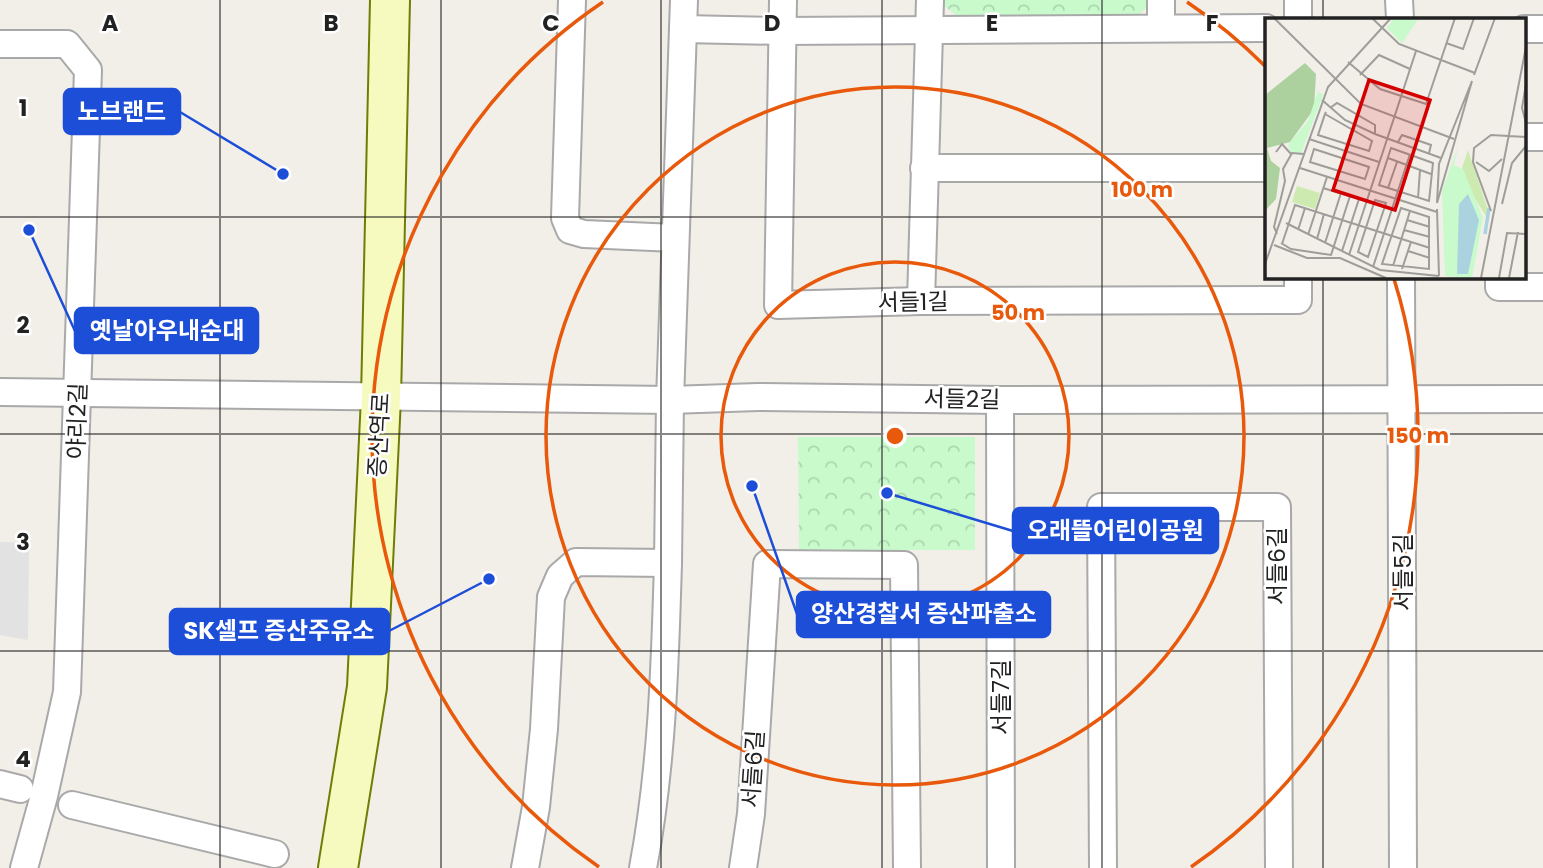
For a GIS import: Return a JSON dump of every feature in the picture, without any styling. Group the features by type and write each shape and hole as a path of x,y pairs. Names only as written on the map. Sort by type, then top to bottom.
{"street":[{"name":"증산역로","path":"338,868 367,687 381,398 390,0"},
{"path":"572,0 565,218 570,230 584,234 675,238"},
{"path":"643,868 651,825 662,729 684,0"},
{"name":"서들1길","path":"783,0 778,304 1297,300 1298,278"},
{"path":"920,301 930,0"},
{"path":"1161,0 1161,28"},
{"path":"1298,0 1298,18"},
{"path":"1399,0 1400,18"},
{"path":"683,29 782,31 1265,27"},
{"name":"야리2길","path":"0,44 67,44 88,70 67,692 44,796 24,868"},
{"path":"925,168 1265,168"},
{"name":"서들5길","path":"1402,278 1403,868"},
{"path":"1499,278 1499,288 1543,287"},
{"name":"서들2길","path":"0,392 670,400 758,397 1000,400 1543,399"},
{"name":"서들7길","path":"1000,400 1001,868"},
{"name":"서들6길","path":"1103,868 1101,507 1277,507 1279,868"},
{"path":"525,868 536,807 543,742 551,597 560,576 576,562 668,563"},
{"name":"서들6길","path":"743,868 751,814 766,564 904,565 907,868"},
{"path":"72,805 275,855"}],"green space":[{"path":"941,0 1150,0 1150,4 1139,15 956,15 941,3"},
{"path":"798,437 975,437 975,550 799,550"}],"shaded area":[{"path":"0,542 29,543 28,640 0,635"}],"place":[{"name":"노브랜드","path":"283,174"},
{"name":"옛날아우내순대","path":"29,230"},
{"name":"양산경찰서 증산파출소","path":"752,486"},
{"name":"오래뜰어린이공원","path":"887,493"},
{"name":"SK셀프 증산주유소","path":"489,579"}]}
